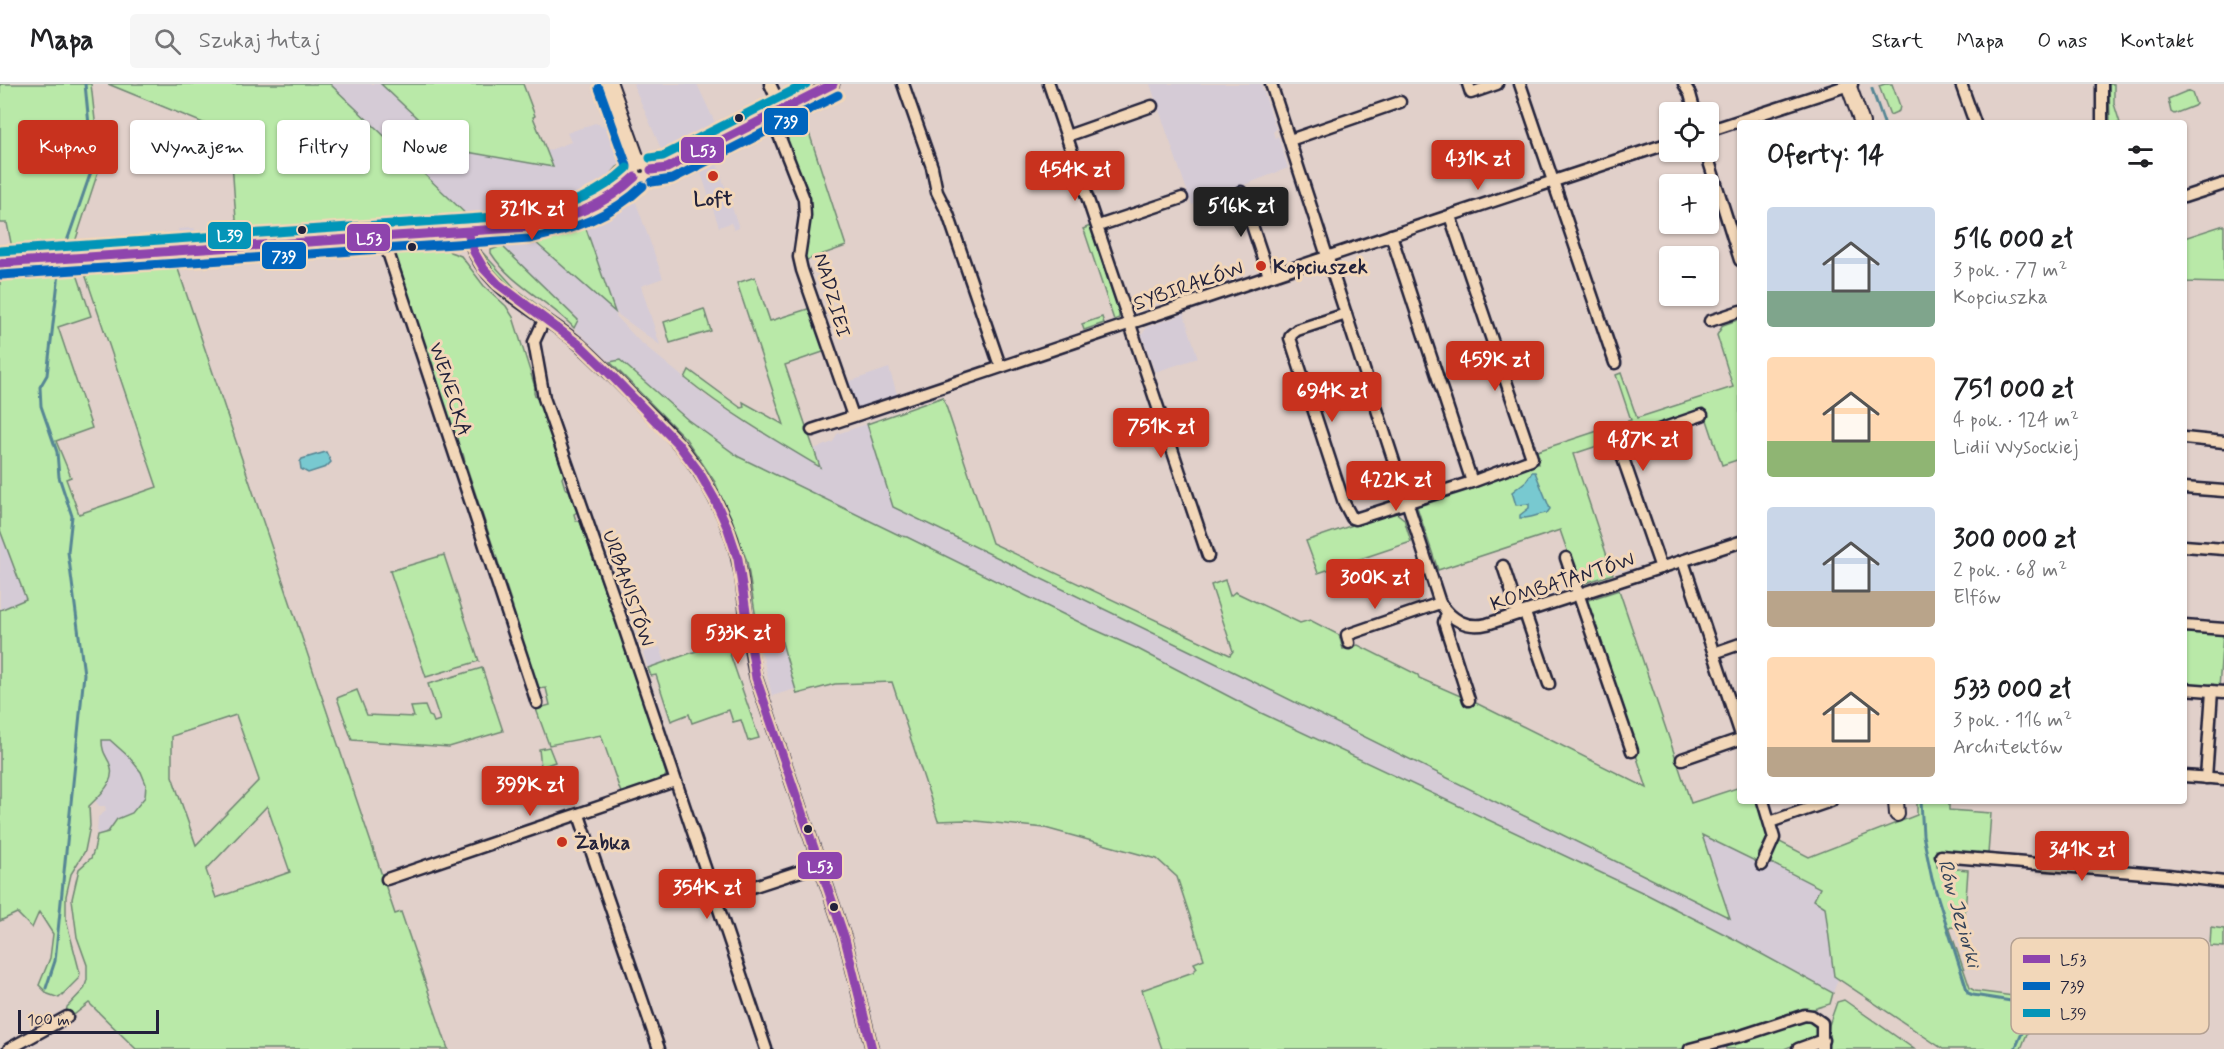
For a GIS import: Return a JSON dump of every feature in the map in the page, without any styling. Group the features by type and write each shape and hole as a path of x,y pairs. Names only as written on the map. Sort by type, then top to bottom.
{"street":[{"path":"610,84 638,162"},
{"path":"770,84 782,110"},
{"path":"651,170 667,168 833,84"},
{"path":"903,84 932,167 937,192 948,214 998,360"},
{"path":"1049,84 1208,556"},
{"path":"1271,84 1440,603 1447,613 1444,622 1469,700"},
{"path":"1468,84 1471,93 1497,84"},
{"path":"1520,84 1615,363"},
{"path":"1683,84 1692,102"},
{"path":"1741,120 1850,84 1861,120"},
{"path":"1961,84 1974,120"},
{"path":"2102,84 2102,120"},
{"path":"1290,140 1400,102"},
{"path":"1067,136 1152,106"},
{"name":"NADZIEI","path":"771,115 804,200 805,216 799,257 802,270 853,417"},
{"path":"1719,127 1737,121"},
{"name":"SYBIRAKÓW","path":"1129,324 1327,256 1659,147"},
{"path":"638,162 647,163 651,170 651,175 646,179 641,180 636,177 633,169 638,162"},
{"path":"1709,162 1737,250"},
{"path":"0,263 527,227 555,222 618,192 636,177"},
{"path":"2187,196 2224,184"},
{"path":"1241,192 1269,276"},
{"path":"1098,226 1182,198"},
{"path":"1346,314 1297,330 1291,335 1292,345 1350,516 1355,519 1408,503 1528,462 1532,458 1450,216"},
{"path":"468,232 475,255 488,273 512,296 579,344 657,421 690,459 713,494 727,525 741,574 749,645 756,678 845,939 872,1049"},
{"path":"1391,235 1472,482"},
{"name":"WENECKA","path":"382,237 537,703"},
{"path":"1710,321 1737,312"},
{"name":"URBANISTÓW","path":"544,320 534,342 544,398 766,1049"},
{"path":"812,430 1129,324"},
{"path":"1661,568 1618,444 1702,416"},
{"path":"2187,438 2224,442"},
{"path":"2187,488 2224,491"},
{"name":"KOMBATANTÓW","path":"1447,613 1463,624 1480,626 1737,543"},
{"path":"2187,546 2224,549"},
{"path":"1566,558 1632,751"},
{"path":"1683,561 1737,723"},
{"path":"1503,566 1549,684"},
{"path":"1350,643 1347,635 1440,603"},
{"path":"2187,626 2224,629"},
{"path":"1714,653 1737,645"},
{"path":"2187,689 2224,692"},
{"path":"2206,778 2212,691"},
{"path":"1682,759 1737,740"},
{"path":"2187,776 2224,779"},
{"path":"387,879 579,816 675,781"},
{"path":"1762,865 1774,837 1764,804"},
{"path":"1770,822 1822,804"},
{"path":"579,816 659,1049"},
{"path":"1941,856 2224,882"},
{"path":"715,899 819,865"},
{"path":"1690,1049 1744,1035 1805,1015 1816,1018 1822,1023 1822,1044 1798,1049"},
{"path":"9,1049 63,1019"}],"shaded area":[{"path":"330,84 381,84 419,120 382,120 382,134"},
{"path":"633,84 697,84 718,129 712,135 665,158"},
{"path":"1150,84 1261,84 1276,129 1273,132 1275,138 1278,136 1288,168 1192,205"},
{"path":"595,123 609,128 621,165 595,194 584,200 583,197 534,214 538,218 478,220 477,217 469,217 424,174 469,174 469,152 553,167 547,151 571,142 567,133"},
{"path":"715,158 739,228 734,230 731,223 719,227 699,167"},
{"path":"634,197 663,278 641,286 660,345 616,313 616,316 638,340 707,397 819,466 814,449 833,442 837,434 867,424 893,507 1244,677 1729,918 1702,835 1758,863 1762,858 1820,888 1825,907 1834,976 1838,979 1833,993 1646,894 1257,711 1136,648 739,457 688,420 621,361 610,362 574,328 578,320 502,246 512,238 532,237 535,242 614,207 615,209 621,207 621,204"},
{"path":"194,228 198,237 179,238 178,229"},
{"path":"1184,314 1198,358 1155,372 1142,335 1147,327"},
{"path":"889,368 897,394 854,409 845,383"},
{"path":"0,530 26,599 0,610"},
{"path":"781,639 795,689 772,696 760,644"},
{"path":"660,647 665,662 648,668 643,653"},
{"path":"102,740 110,740 129,757 141,772 146,784 145,797 132,813 117,819 108,832 97,835 98,817 106,811 105,806 99,806 95,800 112,775 108,760 102,751"}],"green space":[{"path":"0,84 91,84 95,120 18,120 18,174 97,174 74,245 12,248 7,223 0,223"},
{"path":"108,84 330,84 368,120 277,120 277,174 370,174 370,122 382,134 382,174 424,174 469,217 469,223 237,234 233,174 265,174 265,120 196,120"},
{"path":"381,84 523,84 535,116 533,117 553,167 469,152 469,120 419,120"},
{"path":"1892,84 1900,106 1899,111 1890,115 1879,86"},
{"path":"2109,84 2114,84 2114,104 2119,120 2110,120"},
{"path":"2187,91 2192,93 2196,104 2174,114 2171,112 2168,99"},
{"path":"803,114 846,246 804,261 809,201 778,127"},
{"path":"617,126 626,154 626,169 620,181 613,178 612,181 618,182 595,194 621,165 609,127"},
{"path":"583,220 615,312 535,242"},
{"path":"2224,225 2224,283 2187,282 2187,237"},
{"path":"1090,226 1119,311 1119,318 1114,320 1083,229"},
{"path":"434,242 442,242 450,252 461,256 484,286 506,306 513,317 535,387 534,394 539,400 564,474 562,478 565,488 569,490 577,512 574,514 576,521 580,521 652,725 666,774 664,779 621,793 601,735 549,745 536,709 550,705 546,688 537,689 507,609 513,607 466,465 463,466 462,463 465,461 463,454 459,452 438,390 440,389 435,374 433,375 430,369 434,368 432,362 428,362 391,251 436,249"},
{"path":"502,246 578,320 574,328 500,265 491,250"},
{"path":"480,253 483,253 514,287 560,322 516,292"},
{"path":"175,260 395,914 401,912 448,1049 136,1049 89,1003 65,1022 67,1007 84,989 87,980 87,965 77,937 72,899 79,869 91,858 97,835 108,832 117,819 132,813 145,797 146,784 141,772 129,757 110,740 102,740 102,746 111,769 110,781 89,806 90,826 85,851 71,874 66,896 66,920 80,973 79,978 59,998 48,994 39,985 50,958 53,934 39,912 32,928 17,913 0,921 0,610 26,599 0,530 0,273 75,268 91,316 58,327 92,428 56,441 71,477 66,479 79,514 157,487 83,268","holes":["236,715 259,780 196,845 172,776 172,736","267,806 290,872 216,898 206,870"]},
{"path":"755,277 770,321 811,308 826,351 785,365 820,467 734,414 685,378 689,370 741,408 744,407 743,402 784,425 737,283"},
{"path":"704,309 711,331 670,343 664,322"},
{"path":"1102,317 1104,323 1084,330 1082,324"},
{"path":"1737,320 1737,460 1722,465 1704,411 1573,454 1613,574 1579,585 1560,530 1438,570 1416,504 1538,464 1534,452 1631,420 1616,375 1621,373 1637,418 1733,387 1717,335 1723,325"},
{"path":"620,360 688,420 739,457 1136,648 1257,711 1646,894 1833,993 1830,1004 1682,1049 1162,1049 1142,990 1193,972 1197,968 1194,963 1204,959 1177,877 1157,859 1045,828 966,820 938,821 892,682 835,684 797,694 781,639 760,644 747,561 715,482 686,439 610,362"},
{"path":"943,397 992,543 1230,655 1233,651 1211,585 1225,580 1230,596 1235,592 1300,623 1310,620 1339,635 1343,649 1358,645 1418,675 1419,678 1474,702 1647,788 1585,601 1619,590 1691,803 1737,788 1737,804 1759,804 1769,834 1758,855 1762,858 1759,863 1702,835 1730,918 1244,677 893,507 867,424"},
{"path":"1394,511 1404,519 1411,542 1318,573 1306,541"},
{"path":"444,555 479,661 426,677 390,571"},
{"path":"720,624 726,624 728,648 759,738 748,741 741,720 733,722 729,710 692,723 689,714 671,721 656,675 651,676 648,668 725,641"},
{"path":"2187,631 2223,634 2219,688 2187,685"},
{"path":"482,668 503,731 449,747 352,740 337,698 357,690 367,715 414,717 411,707 425,706 434,722 440,720 428,684"},
{"path":"549,747 555,762 541,767 539,749"},
{"path":"1917,804 1949,804 1949,810 1991,813 1988,854 1936,850 1937,867 1968,870 1964,928 1949,927 1970,988 1975,991 2011,996 2011,1034 2027,1034 2021,1049 1943,1049 1834,976 1825,907 1814,900 1820,888 1769,862 1778,841 1809,857 1917,815"},
{"path":"2211,927 2224,929 2224,947 2210,946"},
{"path":"1844,1000 1914,1049 1826,1049 1829,1025 1837,1002"},
{"path":"1804,1019 1817,1024 1818,1036 1784,1049 1726,1049 1725,1043"}],"water":[{"path":"326,452 331,462 326,467 308,473 301,469 302,459"},
{"path":"1532,472 1535,472 1550,509 1547,513 1520,518 1520,515 1529,508 1529,504 1516,505 1512,492 1526,481"}],"waterway":[{"path":"66,244 93,166 85,84"},
{"name":"Rów Jeziorki","path":"1872,89 1883,120"},
{"path":"46,988 55,961 84,674 68,552 72,516 59,477 57,452 41,406 40,387 47,375 59,273"},
{"name":"Rów Jeziorki","path":"1921,804 1923,835 1932,879 1968,993 2011,1001"},
{"name":"Rów Jeziorki","path":"2015,1049 2022,1034"}],"transit line":[{"name":"L39","path":"650,158 663,156 806,84"},
{"name":"L53","path":"651,170 667,168 833,84"},
{"name":"739","path":"599,88 627,166"},
{"name":"739","path":"652,182 672,179 838,95"},
{"name":"L39","path":"0,251 525,215 580,199 605,186 627,168"},
{"name":"L53","path":"0,263 527,227 585,210 611,196 635,177"},
{"name":"739","path":"1,275 529,239 561,231 605,214 643,186"},
{"name":"L53","path":"468,232 474,252 484,269 498,284 580,345 609,373 678,444 699,472 715,500 738,559 756,678 845,939 872,1049"}],"place":[{"name":"Loft","path":"713,176"},
{"name":"Kopciuszek","path":"1261,266"},
{"name":"Żabka","path":"562,842"}]}
